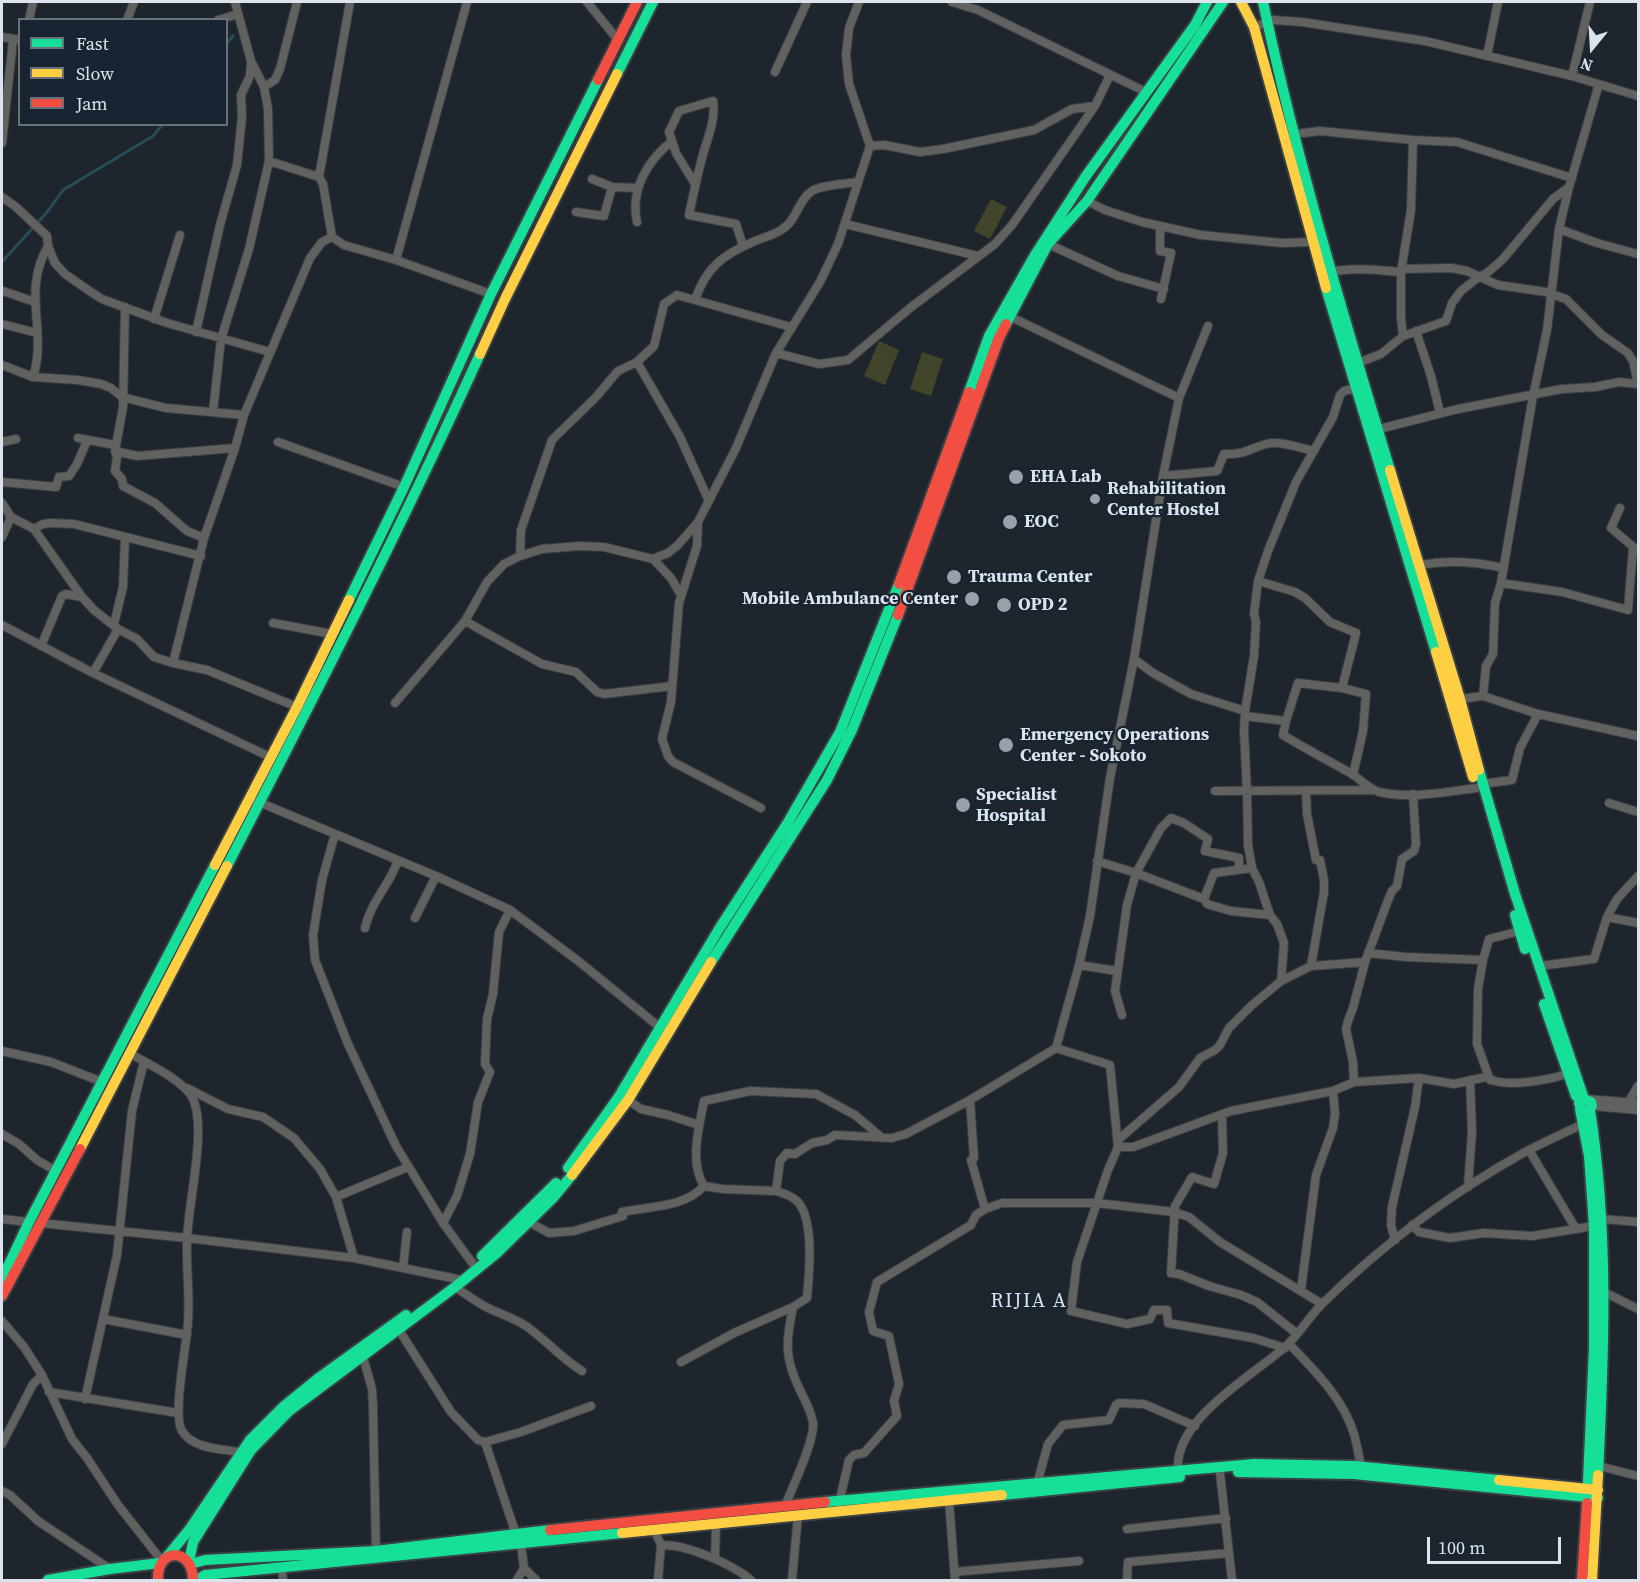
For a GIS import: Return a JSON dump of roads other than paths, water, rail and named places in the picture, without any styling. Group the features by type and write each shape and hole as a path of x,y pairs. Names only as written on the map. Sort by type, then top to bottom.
{"main road":[{"path":"2,1279 131,1054 254,800 270,757 297,707 404,487 491,294 637,2"},
{"path":"2,1296 56,1171 102,1082 254,800 333,660 442,438 505,299 653,2"},
{"path":"1207,2 1195,25 1049,233 1012,292 989,336 884,626 840,732 787,824 718,929 628,1100 582,1162 529,1222 399,1329 289,1411 251,1450 193,1542 190,1563 195,1581 205,1575 282,1568 785,1506 839,1503 1254,1464 1361,1467 1569,1491 1581,1505 1587,1519"},
{"path":"158,1581 157,1573 162,1561 189,1530 240,1452 283,1407 320,1377 456,1283 549,1191 574,1160 665,1032 827,780 847,739 894,627 999,338 1048,244 1087,201 1223,2"},
{"path":"1241,2 1254,27 1356,388 1479,786 1585,1106 1600,1171 1594,1348 1594,1465 1569,1491"},
{"path":"1263,2 1280,81 1330,272 1460,699 1479,786 1520,931 1567,1074 1585,1106 1582,1124 1598,1222 1604,1293 1594,1465 1592,1581"},
{"path":"48,1581 162,1561 178,1556 190,1563 205,1560 376,1551 716,1524 1253,1471 1354,1474 1593,1493"},
{"path":"1582,1581 1587,1519 1593,1493"}],"street":[{"path":"29,18 33,2"},
{"path":"128,18 134,2"},
{"path":"213,412 221,339 249,249 269,161 268,109 264,87 251,62 235,2"},
{"path":"264,87 275,80 280,69 297,2"},
{"path":"350,2 319,177 323,184 332,237 344,245 396,260 491,294"},
{"path":"396,260 467,2"},
{"path":"586,2 618,40"},
{"path":"775,72 807,2"},
{"path":"395,703 465,621 488,582 504,564 542,549 579,546 604,547 653,559 668,554 698,522 736,448 776,353 820,282 838,244 870,146 849,84 846,55 849,28 859,2"},
{"path":"951,2 978,10 1146,92"},
{"path":"1488,56 1498,2"},
{"path":"1572,76 1590,2"},
{"path":"225,18 238,14"},
{"path":"1254,27 1273,20 1331,26 1425,41 1572,76 1638,96"},
{"path":"2,37 16,40 4,84 2,143"},
{"path":"196,332 220,225 237,165 242,117 241,95 250,76 251,62"},
{"path":"776,353 819,364 848,360 995,244 1012,225 1095,106 1110,75"},
{"path":"1483,696 1486,666 1493,654 1495,603 1501,583 1533,396 1547,330 1559,229 1599,84"},
{"path":"695,184 676,153 669,132 679,111 713,101 712,126 695,184 690,215 735,224 743,246"},
{"path":"870,146 884,145 920,152 943,150 1034,130 1072,109 1095,106"},
{"path":"1295,134 1320,131 1413,141 1457,142 1572,178"},
{"path":"638,222 634,208 637,188 662,148 672,141"},
{"path":"1403,336 1401,270 1411,210 1413,141"},
{"path":"269,161 319,177"},
{"path":"592,179 612,187 637,188"},
{"path":"695,300 711,267 743,246 782,230 792,220 805,197 814,189 858,182"},
{"path":"576,212 604,216 612,187"},
{"path":"1358,363 1381,354 1403,336 1446,321 1457,296 1503,259 1553,199 1569,187"},
{"path":"2,198 16,207 47,236 48,246 55,263 76,283 102,299 154,319 270,352"},
{"path":"1087,201 1105,210 1160,226 1219,237 1281,243 1313,242"},
{"path":"844,224 978,256"},
{"path":"1160,226 1160,251 1171,253 1161,298"},
{"path":"1559,229 1597,243 1638,254"},
{"path":"154,319 180,235"},
{"path":"173,663 204,538 244,415 310,258 322,242 332,237"},
{"path":"1048,244 1118,276 1164,289"},
{"path":"33,376 38,355 34,287 48,246"},
{"path":"1330,272 1364,269 1451,268 1467,271 1498,285 1566,299 1602,335 1628,353 1633,361 1638,384 1619,382 1595,387 1562,389 1440,413 1379,429"},
{"path":"3,291 35,302"},
{"path":"520,556 521,530 552,440 596,397 618,371 637,363 654,346 664,304 677,295 791,327"},
{"path":"125,308 123,407 115,448 117,456 115,471 122,479 123,486 155,503 187,531 204,538"},
{"path":"1011,316 1179,398"},
{"path":"2,324 37,333"},
{"path":"776,1191 780,1161 787,1153 795,1154 812,1143 827,1140 836,1135 898,1137 906,1134 970,1100 1056,1048 1090,916 1110,778 1134,659 1163,476 1179,398 1208,326"},
{"path":"1416,331 1440,413"},
{"path":"637,363 680,437 709,501"},
{"path":"2,365 33,376 101,384 111,388 122,397 165,408 244,415"},
{"path":"1281,981 1284,944 1252,868 1248,845 1245,713 1254,656 1254,614 1258,582 1296,482 1333,417 1341,393 1356,388"},
{"path":"78,438 137,456 235,448"},
{"path":"2,442 16,439"},
{"path":"2,482 56,487 59,477 69,476 87,441"},
{"path":"278,442 404,487"},
{"path":"1163,476 1217,471 1224,454 1240,454 1264,444 1287,445 1314,451"},
{"path":"2,502 11,517 34,529 82,597 102,617 137,639 154,657 207,670 297,707"},
{"path":"1501,583 1562,592 1628,610 1636,549 1611,528 1620,508"},
{"path":"2,537 11,517"},
{"path":"698,522 697,546 681,595 671,702 662,739 668,756 673,762 761,808"},
{"path":"34,529 51,523 74,524 201,556"},
{"path":"93,673 116,626 123,587 125,538"},
{"path":"653,559 671,578 681,595"},
{"path":"1419,565 1446,561 1469,561 1503,568"},
{"path":"1258,582 1295,592 1305,598 1330,622 1356,633 1342,688"},
{"path":"41,646 63,596 66,594 82,597"},
{"path":"465,621 542,664 576,672 597,692 604,694 672,686"},
{"path":"273,623 327,633"},
{"path":"2,625 93,673 270,757"},
{"path":"1134,659 1153,673 1191,694 1245,713 1286,721"},
{"path":"1353,775 1363,731 1366,694 1298,682 1283,735 1353,775 1374,790"},
{"path":"1460,699 1483,696 1538,714 1638,736"},
{"path":"1215,791 1374,790 1392,794 1413,794 1512,780 1520,748 1538,714"},
{"path":"1306,792 1307,814 1316,860 1320,860 1324,880 1311,966"},
{"path":"1354,1082 1353,1062 1346,1029 1367,957 1392,891 1397,886 1402,860 1414,851 1416,844 1413,794"},
{"path":"254,800 436,876 510,910 577,960 665,1032"},
{"path":"1609,803 1638,812"},
{"path":"1122,1015 1115,991 1127,905 1136,873 1161,828 1171,818 1184,823 1208,839 1205,851 1239,858 1239,868"},
{"path":"336,834 322,880 314,935 315,960 353,1054 396,1146 444,1223 473,1264"},
{"path":"365,928 369,912 381,890 391,879 398,860"},
{"path":"1097,861 1204,899 1207,904 1231,911 1270,915"},
{"path":"1204,899 1214,873 1252,868"},
{"path":"415,918 436,876"},
{"path":"1539,966 1594,959 1606,917 1617,899 1638,876"},
{"path":"444,1223 458,1196 470,1154 478,1102 490,1072 485,1064 487,1019 493,994 500,932 510,910"},
{"path":"1606,917 1638,923"},
{"path":"1491,1081 1477,1044 1478,988 1483,960 1489,939 1520,931"},
{"path":"1118,1143 1179,1088 1200,1058 1215,1050 1229,1028 1281,981 1311,966 1367,957 1412,956 1458,961 1483,960"},
{"path":"1079,965 1117,971"},
{"path":"1056,1048 1110,1065 1118,1143 1077,1262 1071,1311 1127,1324 1150,1319 1154,1310 1167,1310 1168,1323 1287,1346 1320,1376 1340,1406 1353,1432 1361,1467"},
{"path":"2,1051 51,1062 102,1082"},
{"path":"131,1054 185,1087 228,1109 263,1116 294,1138 321,1169 336,1197 354,1258"},
{"path":"85,1399 117,1255 132,1112 144,1061"},
{"path":"1118,1143 1133,1147 1222,1115 1260,1104 1333,1091 1354,1082 1419,1078 1448,1084 1485,1077 1491,1081 1541,1081 1567,1074"},
{"path":"1395,1240 1391,1225 1392,1208 1415,1107 1419,1078"},
{"path":"1468,1187 1472,1132 1470,1080"},
{"path":"1629,1101 1638,1086"},
{"path":"185,1087 194,1100 198,1129 187,1238 188,1322 178,1413 181,1429 189,1439 203,1446 240,1452"},
{"path":"704,1186 697,1166 699,1125 704,1101 720,1096 750,1091 816,1094 855,1115 881,1137"},
{"path":"1301,1290 1316,1175 1333,1128 1335,1114 1333,1091"},
{"path":"628,1100 641,1109 699,1125"},
{"path":"970,1100 974,1158 971,1160 985,1209"},
{"path":"1585,1106 1629,1101 1638,1103"},
{"path":"1585,1106 1638,1110"},
{"path":"1222,1115 1223,1153 1214,1184 1192,1177 1175,1206 1172,1273 1257,1302 1296,1333"},
{"path":"1178,1470 1177,1459 1182,1445 1195,1426 1220,1399 1287,1346 1322,1304 1412,1225 1529,1150 1582,1124"},
{"path":"2,1134 56,1171"},
{"path":"1529,1150 1576,1229"},
{"path":"336,1197 408,1167"},
{"path":"529,1222 549,1233 574,1231 623,1216 622,1212 667,1205 694,1196 704,1186 776,1191 799,1202 807,1224 811,1250 807,1298 793,1307 734,1333 681,1362"},
{"path":"839,1503 849,1460 854,1455 864,1453 897,1416 894,1401 900,1384 889,1336 873,1331 869,1311 877,1282 971,1225 976,1215 985,1209 1002,1203 1097,1203 1174,1212 1189,1217 1221,1242 1322,1304"},
{"path":"2,1219 354,1258 403,1268 456,1283 493,1310 526,1326 547,1341 564,1359 582,1371"},
{"path":"1412,1225 1419,1232 1444,1238 1484,1233 1532,1236 1576,1229 1598,1222 1638,1222"},
{"path":"403,1268 407,1232"},
{"path":"1604,1293 1638,1309"},
{"path":"785,1506 810,1441 813,1425 787,1355 786,1344 793,1307"},
{"path":"103,1319 187,1335"},
{"path":"2,1321 24,1347 42,1375 72,1439 118,1505 162,1561"},
{"path":"399,1329 451,1412 478,1440 485,1442 538,1426 591,1406"},
{"path":"363,1357 372,1389 376,1551"},
{"path":"2,1444 33,1384 42,1375"},
{"path":"50,1392 178,1413"},
{"path":"1036,1484 1048,1444 1063,1425 1109,1420 1119,1403 1144,1404 1195,1426"},
{"path":"485,1442 518,1539 524,1568 536,1581"},
{"path":"1594,1465 1638,1476"},
{"path":"1220,1473 1232,1581"},
{"path":"2,1491 10,1495 38,1521 110,1569"},
{"path":"949,1500 954,1576 1078,1561"},
{"path":"792,1581 798,1515"},
{"path":"1127,1529 1226,1518"},
{"path":"715,1559 716,1524"},
{"path":"654,1529 661,1545 658,1581"},
{"path":"661,1545 670,1545 715,1559 751,1581"},
{"path":"1127,1581 1128,1562 1229,1553"},
{"path":"282,1568 283,1581"},
{"path":"517,1581 524,1568"}],"waterway":[{"path":"228,42 233,36"},
{"path":"2,262 48,211 63,190 153,136 161,126"}],"place":[{"name":"EHA Lab","path":"1016,477"},
{"name":"Rehabilitation Center Hostel","path":"1095,499"},
{"name":"EOC","path":"1010,522"},
{"name":"Trauma Center","path":"954,577"},
{"name":"Mobile Ambulance Center","path":"972,599"},
{"name":"OPD 2","path":"1004,605"},
{"name":"Emergency Operations Center - Sokoto","path":"1006,745"},
{"name":"Specialist Hospital","path":"963,805"}],"district":[{"name":"RIJIA A","path":"1029,1302"}]}
